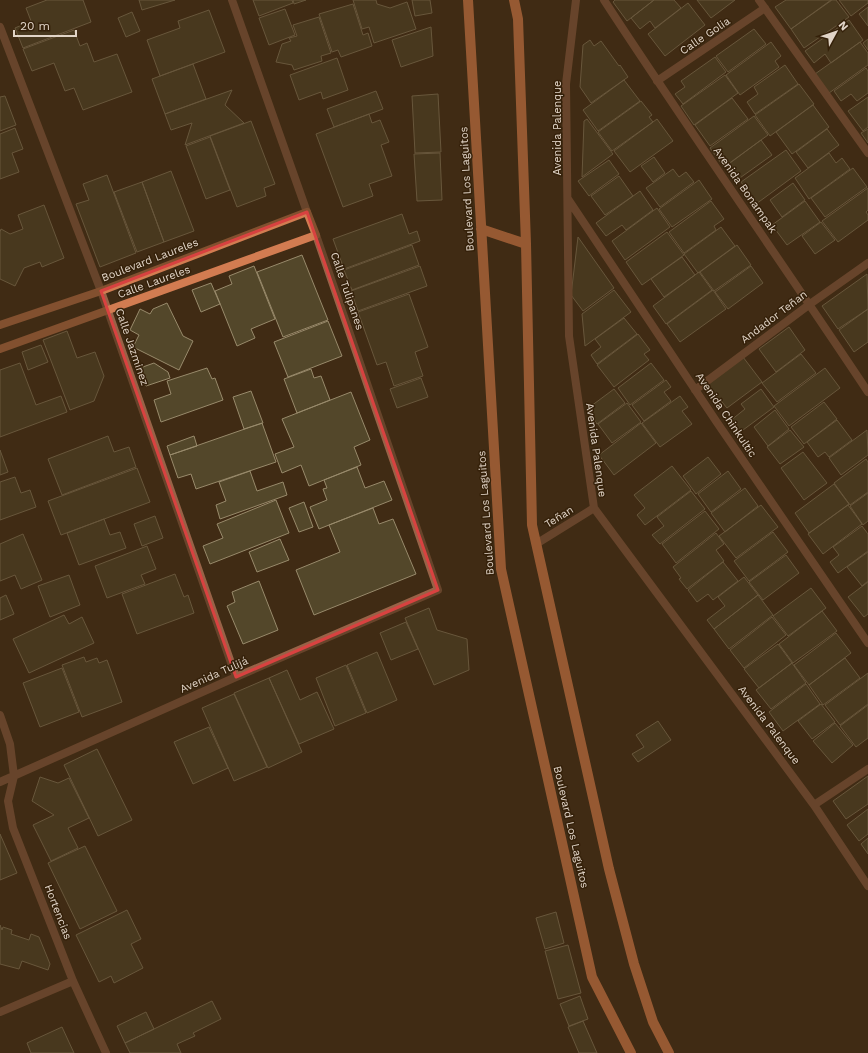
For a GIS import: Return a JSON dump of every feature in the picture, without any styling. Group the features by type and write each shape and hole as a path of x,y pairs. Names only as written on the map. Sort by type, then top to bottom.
{"main road":[{"name":"Boulevard Los Laguitos","path":"468,0 501,570 592,977 631,1053"},
{"path":"514,0 518,19 526,244 532,525 609,869 634,964 653,1022 669,1053"},
{"path":"481,229 526,244"}],"street":[{"name":"Calle Tulipanes","path":"232,0 316,235 438,590"},
{"name":"Avenida Palenque","path":"576,0 566,84 569,336 594,508 814,805 868,886"},
{"name":"Avenida Bonampak","path":"604,0 657,82 810,304 868,392"},
{"path":"759,0 868,153"},
{"name":"Calle Golia","path":"657,82 765,8"},
{"name":"Calle Jazminez","path":"0,27 108,310 236,677"},
{"name":"Avenida Chinkultic","path":"568,198 695,390 868,643"},
{"name":"Boulevard Laureles","path":"0,325 101,291 307,212"},
{"name":"Calle Laureles","path":"0,349 316,235"},
{"name":"Andador Teñan","path":"695,390 810,304 868,263"},
{"name":"Teñan","path":"536,544 594,508"},
{"name":"Avenida Tulijá","path":"0,782 236,677 438,590"},
{"path":"0,715 10,744 14,776"},
{"path":"814,805 868,769"},
{"name":"Hortencias","path":"14,776 8,800 14,828 73,981 106,1053"},
{"path":"0,1012 73,981"}],"highlighted area":[{"path":"307,212 438,590 236,677 101,291"}],"building":[{"path":"47,0 83,0 91,22 23,48 15,28 31,21 26,8"},
{"path":"139,0 175,0 142,10"},
{"path":"253,0 292,0 293,3 259,16"},
{"path":"293,0 306,0 294,4"},
{"path":"353,0 376,0 377,4 390,8 407,2 416,29 374,43 369,27 362,29"},
{"path":"412,0 430,0 432,13 415,16"},
{"path":"615,0 654,0 627,21 613,2"},
{"path":"654,0 674,0 681,8 655,28 650,21 640,29 631,18"},
{"path":"697,0 735,0 711,18"},
{"path":"786,0 831,0 791,29 775,7"},
{"path":"832,0 836,0 849,17 804,48 791,29"},
{"path":"839,0 868,0 868,3 851,16"},
{"path":"688,3 705,25 665,56 648,34"},
{"path":"353,4 363,35 368,33 372,46 341,57 338,50 332,52 319,14"},
{"path":"868,7 868,26 859,14"},
{"path":"285,9 295,35 269,45 259,18"},
{"path":"209,10 225,52 160,76 147,40 180,28 178,21"},
{"path":"132,12 140,31 126,37 118,18"},
{"path":"319,17 331,53 321,56 322,61 294,70 292,65 276,62 282,44 291,41 289,38 297,36 293,25"},
{"path":"849,20 863,40 831,63 825,54 814,63 805,51"},
{"path":"431,27 433,56 401,67 392,40"},
{"path":"754,29 766,44 728,72 716,56"},
{"path":"74,30 80,46 87,43 94,62 117,54 132,92 83,110 74,88 65,91 54,63 32,71 23,49"},
{"path":"868,39 868,50 863,43"},
{"path":"590,40 594,46 601,41 628,77 591,103 580,87 583,45"},
{"path":"771,42 781,56 775,61 779,67 740,95 726,75"},
{"path":"860,42 868,53 868,65 829,93 815,74"},
{"path":"715,57 726,72 683,104 675,94 685,87 681,81"},
{"path":"337,58 348,90 323,99 321,92 299,100 290,75"},
{"path":"193,64 206,99 165,114 152,79"},
{"path":"785,65 798,84 755,114 747,102 758,94 754,87"},
{"path":"866,68 868,71 868,93 857,101 851,94 841,101 834,91"},
{"path":"725,75 738,93 694,125 681,106"},
{"path":"624,80 640,101 598,131 583,110"},
{"path":"799,84 814,104 770,136 755,115"},
{"path":"232,90 225,105 244,123 185,145 192,123 171,130 165,114"},
{"path":"376,91 383,109 334,127 327,109"},
{"path":"438,94 441,152 415,153 412,96"},
{"path":"5,96 16,125 0,131 0,97"},
{"path":"868,97 868,127 863,131 848,111"},
{"path":"732,98 748,119 710,146 695,125"},
{"path":"641,101 652,115 649,117 653,122 612,151 598,132"},
{"path":"813,105 829,127 792,154 776,132"},
{"path":"369,114 372,123 380,120 389,142 381,145 392,176 369,184 373,196 343,207 316,134"},
{"path":"754,116 768,135 724,167 710,148"},
{"path":"587,119 613,154 582,177 584,121"},
{"path":"657,119 673,141 630,172 614,151"},
{"path":"251,121 275,184 264,188 266,196 237,207 210,136"},
{"path":"15,128 23,149 12,153 19,172 0,179 0,134"},
{"path":"827,129 839,145 808,168 796,152"},
{"path":"868,129 868,143 861,133"},
{"path":"210,137 230,190 206,199 186,146"},
{"path":"761,140 772,155 737,180 726,166"},
{"path":"786,150 801,171 756,204 741,182"},
{"path":"440,153 442,200 417,201 414,154"},
{"path":"829,153 836,163 842,158 850,169 809,199 795,178"},
{"path":"654,157 665,173 653,182 641,166"},
{"path":"609,160 619,174 589,196 578,181"},
{"path":"853,168 867,187 825,217 811,198"},
{"path":"673,169 679,177 686,172 694,182 660,207 646,188"},
{"path":"171,171 194,231 164,242 142,182"},
{"path":"107,175 136,253 100,267 76,204 89,200 83,184"},
{"path":"619,176 633,196 605,215 591,196"},
{"path":"699,180 712,199 672,227 659,209"},
{"path":"142,182 164,242 137,252 114,192"},
{"path":"793,183 805,200 782,217 770,200"},
{"path":"868,188 868,210 866,212 868,215 868,220 838,242 822,221"},
{"path":"640,191 653,210 626,230 622,225 606,236 596,223"},
{"path":"711,201 724,219 714,226 716,230 684,253 669,232"},
{"path":"805,201 820,222 787,245 772,225"},
{"path":"44,205 64,258 42,267 40,262 24,268 15,286 0,279 1,229 10,234 23,229 18,215"},
{"path":"657,208 670,227 625,260 612,241"},
{"path":"402,214 409,234 417,231 420,241 344,269 333,239"},
{"path":"821,222 835,240 815,254 802,236"},
{"path":"721,227 735,246 698,273 684,254"},
{"path":"667,232 684,255 642,285 626,262"},
{"path":"578,237 614,288 583,311 571,295"},
{"path":"412,245 419,265 352,290 344,270"},
{"path":"737,245 751,265 714,291 700,272"},
{"path":"302,255 328,320 283,337 257,272"},
{"path":"682,257 695,275 664,297 651,279"},
{"path":"254,266 275,319 251,329 255,338 237,346 215,291 232,284 229,276"},
{"path":"420,266 427,286 358,311 351,291"},
{"path":"751,266 763,283 728,309 715,292"},
{"path":"699,272 712,290 666,324 653,306"},
{"path":"867,274 868,309 838,329 822,306"},
{"path":"211,283 220,304 201,312 192,290"},
{"path":"614,290 631,312 585,346 582,314"},
{"path":"713,290 726,309 680,342 667,324"},
{"path":"409,294 428,347 415,352 423,376 394,386 386,362 377,365 358,312"},
{"path":"167,303 183,336 193,341 179,370 133,347 139,335 130,330 140,309 150,314 153,309"},
{"path":"868,309 868,342 854,352 839,330"},
{"path":"624,318 637,334 597,364 591,355 601,347 595,339"},
{"path":"328,321 342,356 288,377 274,342"},
{"path":"789,327 805,350 776,372 759,349"},
{"path":"67,331 77,358 95,352 104,376 94,401 70,410 43,340"},
{"path":"638,334 650,350 644,354 649,360 614,387 597,365"},
{"path":"41,345 48,362 28,370 22,352"},
{"path":"801,354 816,373 777,402 762,383"},
{"path":"743,357 762,382 727,408 717,396 712,400 703,387"},
{"path":"20,363 36,405 61,396 67,412 0,437 0,370"},
{"path":"154,363 168,372 170,378 146,386 140,368"},
{"path":"651,363 664,380 630,405 618,388"},
{"path":"207,368 212,379 215,378 223,400 161,422 154,400 171,394 167,381"},
{"path":"825,368 840,388 789,426 774,406"},
{"path":"311,369 314,378 321,376 330,400 297,413 284,379"},
{"path":"421,378 428,397 397,408 390,389"},
{"path":"666,380 671,387 664,392 671,401 644,421 632,405"},
{"path":"614,389 625,403 597,424 587,409"},
{"path":"761,389 774,407 739,433 730,421 745,409 741,404"},
{"path":"251,391 263,423 244,429 233,397"},
{"path":"351,392 370,440 354,447 361,465 309,486 301,465 282,473 275,454 294,447 282,419"},
{"path":"680,396 688,407 682,411 692,424 660,447 642,423"},
{"path":"824,402 837,419 804,444 791,427"},
{"path":"627,403 641,422 612,443 598,424"},
{"path":"775,410 789,429 768,446 754,427"},
{"path":"837,420 852,440 829,457 825,452 818,457 807,442"},
{"path":"262,423 276,462 196,489 191,474 178,478 170,455"},
{"path":"641,423 656,443 614,475 599,455"},
{"path":"790,430 804,447 780,464 767,447"},
{"path":"867,430 868,455 841,475 829,458"},
{"path":"108,436 114,452 129,447 136,467 62,495 48,459"},
{"path":"194,436 197,446 170,455 167,446"},
{"path":"0,450 8,472 0,475"},
{"path":"803,452 827,483 804,500 781,468"},
{"path":"708,457 721,474 696,494 683,476"},
{"path":"866,459 868,462 868,492 850,505 834,483"},
{"path":"672,466 691,490 645,525 637,515 645,508 634,495"},
{"path":"357,467 365,488 384,481 392,500 319,529 310,507 327,500 323,489 327,488 324,480"},
{"path":"137,468 150,502 61,535 48,501"},
{"path":"250,471 257,491 283,482 287,495 220,519 216,505 226,501 219,482"},
{"path":"728,471 741,489 711,512 698,494"},
{"path":"15,477 21,493 30,490 36,507 0,520 0,482"},
{"path":"834,484 849,504 809,533 795,513"},
{"path":"745,488 758,506 725,532 711,513"},
{"path":"691,491 705,509 660,544 652,535 664,526 657,517"},
{"path":"868,493 868,521 863,525 850,506"},
{"path":"276,500 289,533 210,564 203,546 223,538 217,524"},
{"path":"304,502 313,527 299,532 289,508"},
{"path":"761,505 778,527 736,558 719,536"},
{"path":"848,505 862,524 823,554 808,534"},
{"path":"373,508 379,524 393,519 416,574 314,615 296,570 340,552 329,525"},
{"path":"705,511 719,529 676,563 662,544"},
{"path":"155,516 163,538 142,546 134,524"},
{"path":"104,519 110,535 120,532 126,548 79,565 67,533"},
{"path":"862,526 868,534 868,551 838,573 830,562 839,555 833,547"},
{"path":"773,532 788,552 749,581 734,561"},
{"path":"716,533 724,544 716,550 724,561 687,589 679,579 681,578 673,567"},
{"path":"23,534 42,580 21,589 15,575 0,581 0,544"},
{"path":"280,539 289,560 257,572 249,552"},
{"path":"147,546 156,569 141,575 145,584 107,598 95,566"},
{"path":"868,552 868,581 862,586 847,567"},
{"path":"786,555 799,573 763,600 749,582"},
{"path":"723,562 738,581 713,600 708,594 697,602 688,590"},
{"path":"175,574 184,597 188,595 194,613 137,634 122,594"},
{"path":"69,575 80,605 50,617 38,586"},
{"path":"744,577 758,595 714,629 707,620 725,606 718,597"},
{"path":"259,581 278,630 243,644 227,606 235,602 232,592"},
{"path":"868,582 868,614 864,617 848,597"},
{"path":"811,588 826,608 788,636 773,616"},
{"path":"6,595 14,614 0,620 0,598"},
{"path":"758,595 773,615 729,649 714,629"},
{"path":"429,608 437,630 467,639 469,670 434,685 405,618"},
{"path":"822,611 837,631 793,663 779,644"},
{"path":"64,615 69,624 82,617 94,643 29,673 13,639"},
{"path":"772,617 786,635 744,668 730,650"},
{"path":"406,622 418,649 391,660 380,633"},
{"path":"836,633 851,653 809,685 794,665"},
{"path":"778,644 792,663 759,688 744,669"},
{"path":"377,652 397,700 367,713 347,665"},
{"path":"84,657 86,662 97,658 99,663 107,660 122,702 82,717 62,665"},
{"path":"845,658 860,678 823,705 809,685"},
{"path":"792,663 806,683 771,709 756,690"},
{"path":"346,665 366,713 335,726 316,678"},
{"path":"62,668 79,712 40,727 23,683"},
{"path":"287,670 300,700 317,692 334,729 299,744 269,678"},
{"path":"868,673 868,704 840,725 825,705"},
{"path":"269,678 302,752 268,768 234,693"},
{"path":"806,684 820,704 783,731 769,712"},
{"path":"234,694 267,767 234,781 202,708"},
{"path":"821,704 835,722 812,739 798,721"},
{"path":"868,705 868,738 856,747 840,726"},
{"path":"658,721 671,740 638,762 632,754 644,747 636,735"},
{"path":"835,723 853,745 832,763 813,741"},
{"path":"209,727 228,768 193,784 174,742"},
{"path":"97,749 132,820 98,836 64,765"},
{"path":"868,776 868,804 846,819 833,801"},
{"path":"40,777 58,783 69,778 89,818 68,828 78,848 51,861 33,825 54,815 32,801"},
{"path":"868,809 868,834 859,841 847,825"},
{"path":"0,834 17,873 0,880"},
{"path":"868,838 868,854 861,844"},
{"path":"85,846 117,911 80,929 48,863"},
{"path":"127,910 141,939 131,944 143,968 114,983 111,976 99,982 76,935"},
{"path":"556,912 564,943 545,949 536,918"},
{"path":"0,925 2,930 3,927 12,930 11,934 29,940 31,934 39,937 50,964 48,970 22,961 19,969 0,964"},
{"path":"568,945 581,993 558,999 545,951"},
{"path":"580,996 588,1019 569,1026 560,1004"},
{"path":"212,1001 221,1019 193,1033 195,1036 177,1044 181,1053 130,1053 125,1043"},
{"path":"146,1012 154,1029 125,1043 117,1026"},
{"path":"583,1021 597,1053 579,1053 568,1027"},
{"path":"62,1027 74,1053 31,1053 27,1043"}]}
